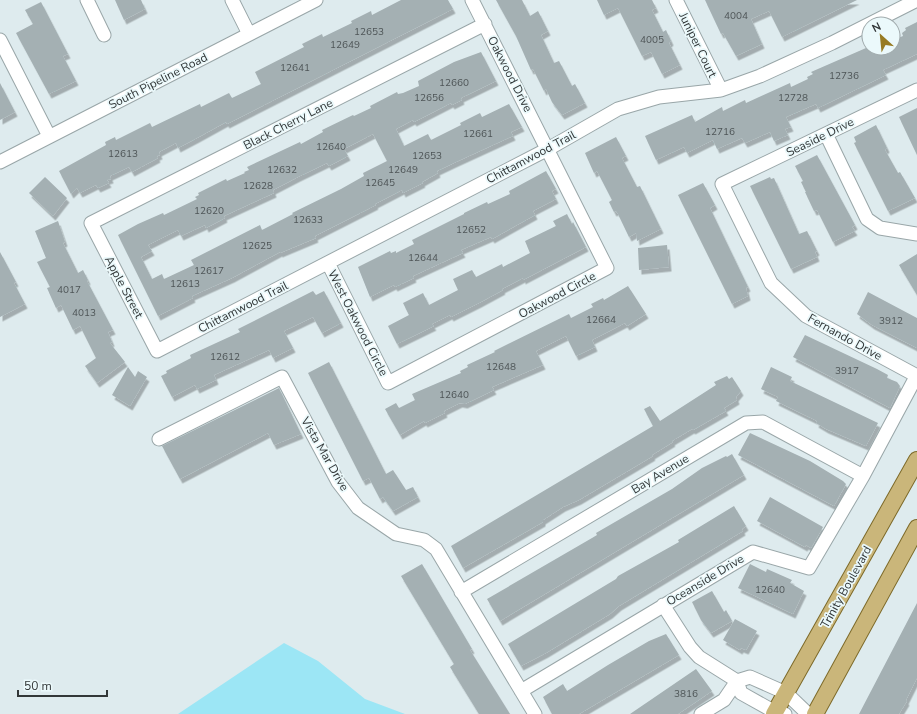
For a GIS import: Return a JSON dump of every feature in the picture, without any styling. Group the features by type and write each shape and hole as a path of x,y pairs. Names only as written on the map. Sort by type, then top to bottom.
{"main road":[{"name":"Trinity Boulevard","path":"778,713 786,693 917,460"},
{"path":"815,714 917,528"}],"street":[{"path":"86,0 104,35"},
{"path":"232,0 249,34"},
{"name":"South Pipeline Road","path":"0,162 316,0"},
{"name":"Oakwood Drive","path":"472,0 548,149"},
{"name":"Juniper Court","path":"676,0 721,90"},
{"name":"Chittamwood Trail","path":"157,351 548,149 618,109 659,97 721,90 760,76 825,46 917,0"},
{"name":"Black Cherry Lane","path":"91,224 485,24"},
{"path":"0,40 49,136"},
{"name":"Seaside Drive","path":"722,184 917,90"},
{"path":"826,134 867,219 880,228 917,234"},
{"name":"Oakwood Circle","path":"388,383 607,268 548,149"},
{"name":"Fernando Drive","path":"722,184 771,283 806,316 917,375"},
{"name":"Apple Street","path":"91,224 157,351"},
{"name":"West Oakwood Circle","path":"328,263 388,383"},
{"name":"Oceanside Drive","path":"521,691 753,552 810,568 863,476 917,375"},
{"name":"Vista Mar Drive","path":"159,439 282,377 338,482 358,508 396,534 424,540 436,549 535,714"},
{"name":"Bay Avenue","path":"461,592 746,423 763,422 863,476"},
{"path":"664,605 690,647 699,657 737,681 741,693 778,713"},
{"path":"701,714 724,700 737,681 750,677 786,693 808,714"}],"shaded area":[{"path":"284,643 318,661 365,699 405,714 178,714"}],"building":[{"path":"115,0 141,0 145,9 124,20"},
{"path":"401,0 448,0 453,9 227,124 226,122 178,148 176,143 159,152 160,155 157,156 158,158 132,172 129,167 110,176 111,179 107,180 109,183 98,188 96,185 80,193 77,188 71,194 59,171 106,145 105,142 115,137 116,140 150,123 152,127 200,104 201,107 229,93 232,98 261,84 255,72 304,47 302,44 322,34 323,37 352,23 351,21 371,11 372,15"},
{"path":"496,0 522,0 530,16 538,11 548,31 541,35 554,63 559,61 572,86 575,84 585,103 562,115 552,102 546,89 544,91 533,69 531,70 516,36"},
{"path":"597,0 652,0 656,8 652,10 663,32 666,30 671,41 669,43 680,65 662,74 651,52 642,56 618,8 604,15"},
{"path":"705,0 857,0 782,37 769,11 751,19 762,44 736,56 723,33 721,34"},
{"path":"41,2 68,54 63,56 76,81 49,94 16,33 33,24 25,10"},
{"path":"917,22 917,54 883,70 886,75 818,108 816,104 786,117 791,127 785,129 788,135 774,141 770,132 745,143 742,138 717,149 713,140 687,153 684,147 656,160 645,136 692,115 695,122 722,107 723,111 745,100 746,103 790,83 791,87 808,79 807,77 813,74 811,72 861,50 861,56 901,56 901,37 903,36 902,33 906,30 905,28"},
{"path":"481,52 496,81 461,98 462,100 452,105 451,103 414,122 413,120 396,129 404,146 428,134 431,140 461,125 460,123 480,113 482,117 509,104 522,127 511,132 513,136 437,171 438,173 422,182 423,183 403,193 402,190 315,236 316,238 280,252 232,278 192,296 193,298 158,316 118,235 138,224 163,213 164,215 197,199 195,197 199,195 198,193 226,179 227,181 245,173 244,172 249,170 247,167 300,142 301,144 323,132 322,130 371,108 370,106 397,92 398,94 403,93 419,86 418,81 454,62","holes":["373,134 387,161 363,173 364,176 341,189 292,213 293,214 262,230 260,225 191,260 194,265 164,279 162,274 152,279 141,257 152,251 148,245 178,230 181,236 205,225 206,228 225,218 224,216 274,193 273,190 298,177 327,163 329,166 348,156 344,149"]},
{"path":"0,83 15,112 0,120"},
{"path":"917,108 917,155 899,117"},
{"path":"876,125 887,148 885,150 915,198 888,211 854,143 856,142 854,137"},
{"path":"616,137 626,156 622,158 637,187 640,186 661,229 637,241 636,233 629,237 618,214 616,211 614,212 609,202 612,200 597,171 594,173 585,153"},
{"path":"817,155 855,225 852,227 855,231 833,242 817,210 814,211 801,182 803,181 795,166"},
{"path":"546,171 556,189 552,191 556,199 533,211 535,215 492,239 491,237 461,250 463,253 413,276 414,278 395,287 394,285 370,297 358,267 390,251 391,253 396,251 396,253 414,244 412,240 487,202 488,204 510,194 509,191"},
{"path":"45,177 67,198 53,216 29,193"},
{"path":"770,177 771,179 774,178 799,234 807,231 817,251 815,252 817,257 791,269 750,186"},
{"path":"703,183 715,205 710,208 748,287 746,288 748,296 732,304 678,195"},
{"path":"567,214 572,224 573,222 586,247 523,280 523,278 451,317 450,315 432,324 434,326 397,344 388,326 409,315 403,303 423,293 429,305 458,290 453,279 472,270 476,277 502,264 503,267 530,253 525,241 556,226 553,221"},
{"path":"58,221 65,242 63,243 78,273 83,270 88,280 87,281 113,330 108,332 112,342 110,343 125,362 97,383 85,366 96,358 80,326 73,330 61,305 56,308 47,288 50,287 37,262 46,258 35,231"},
{"path":"667,245 669,267 639,270 638,248"},
{"path":"0,252 16,282 14,283 25,304 0,317"},
{"path":"917,254 917,295 899,265"},
{"path":"628,286 646,314 627,326 625,323 592,340 595,347 576,356 566,336 536,351 543,365 492,387 494,390 465,404 460,403 444,411 445,413 425,423 424,421 400,435 385,409 396,403 399,408 415,400 412,394 461,373 460,371 468,367 467,365 569,314 571,318 593,307 591,304 603,298 604,300"},
{"path":"313,291 316,295 324,291 341,323 322,333 313,317 284,331 293,348 273,358 269,350 214,375 216,380 197,389 195,385 172,397 161,376 167,373 166,371 191,358 190,355 240,332 238,329"},
{"path":"868,292 917,318 917,348 872,325 857,314"},
{"path":"805,335 877,369 888,375 887,378 897,382 900,386 890,408 793,357"},
{"path":"329,362 386,474 393,470 406,490 413,487 418,497 393,511 383,497 380,499 369,478 363,481 308,373"},
{"path":"128,367 135,377 138,371 147,377 130,406 112,395"},
{"path":"771,367 792,377 790,381 878,423 866,446 826,429 816,423 817,421 776,401 778,397 761,389"},
{"path":"727,376 729,379 732,377 741,391 736,397 737,400 724,408 726,411 693,430 692,429 672,441 673,442 652,455 653,456 579,500 563,507 543,520 543,522 463,568 451,546 653,426 644,409 650,406 660,421 716,385 714,382"},
{"path":"279,388 301,434 274,445 268,433 180,479 162,446"},
{"path":"750,433 810,461 843,481 846,484 834,506 738,455"},
{"path":"732,454 744,475 500,621 487,599 597,535 596,533 672,489 702,468"},
{"path":"770,497 823,527 811,548 806,545 805,547 757,521"},
{"path":"734,506 746,526 742,529 743,531 619,606 610,614 546,653 521,666 508,644 616,579 618,576 679,542 678,540"},
{"path":"422,564 472,649 470,650 510,714 479,714 450,667 454,664 401,576"},
{"path":"750,564 766,572 767,569 792,580 790,583 804,591 793,614 738,588"},
{"path":"712,591 724,612 726,610 732,621 711,633 701,620 692,602"},
{"path":"917,603 917,678 906,700 907,701 899,714 859,714"},
{"path":"735,619 757,631 746,650 741,648 740,650 723,640"},
{"path":"666,634 679,655 579,714 552,714 543,697 563,684 567,691 649,641"},
{"path":"696,669 712,691 678,714 630,714"}]}
